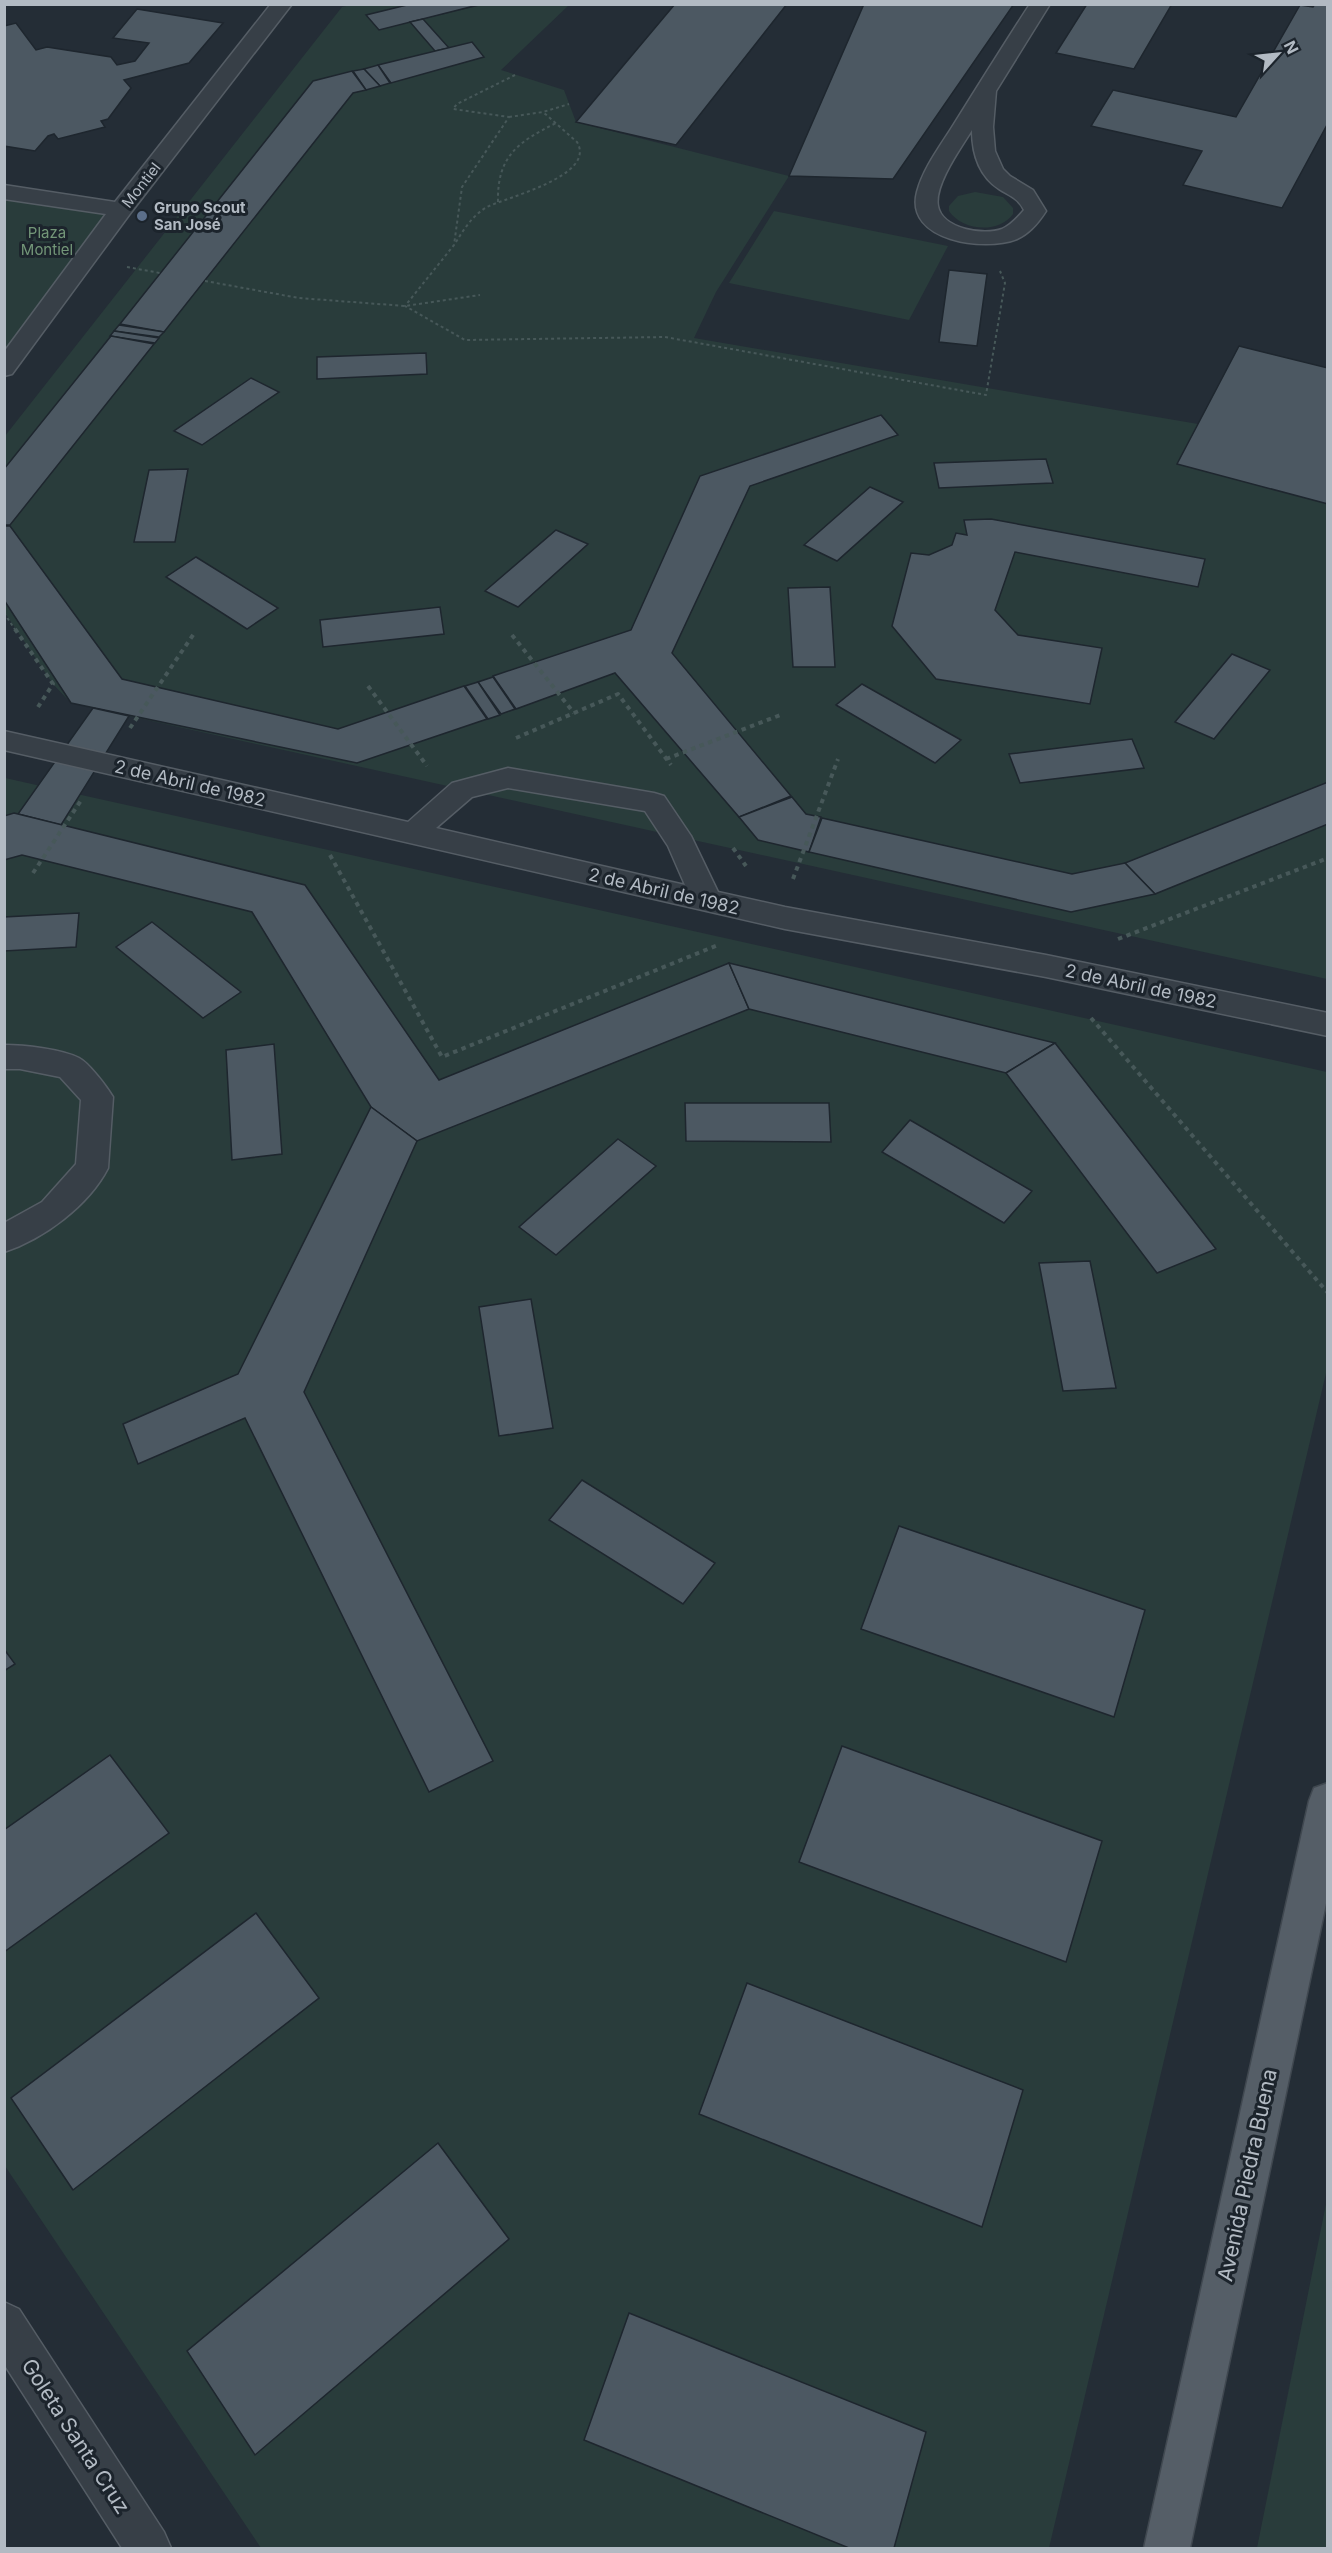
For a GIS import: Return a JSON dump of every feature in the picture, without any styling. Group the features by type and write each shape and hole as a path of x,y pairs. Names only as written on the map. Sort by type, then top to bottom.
{"main road":[{"name":"Avenida Piedra Buena","path":"1167,2548 1328,1802"}],"street":[{"name":"Montiel","path":"4,369 122,210 282,4"},
{"path":"986,91 982,146 989,166 1002,180 1029,196 1035,212 1024,225 1004,236 979,238 954,232 934,222 926,209 928,192 940,166 986,91 1040,4"},
{"path":"4,192 122,210"},
{"name":"2 de Abril de 1982","path":"10,741 304,810 785,918 1046,966 1328,1025"},
{"path":"412,834 462,790 508,778 654,803 681,843 707,901"},
{"path":"4,1057 20,1057 70,1066 97,1097 93,1168 53,1211 4,1239"},
{"name":"Goleta Santa Cruz","path":"4,2324 148,2548"}],"path":[{"path":"515,75 457,104 453,109 509,117 543,112 569,104"},
{"path":"405,306 454,245 470,220 498,202 564,176 577,167 581,150 576,141 543,112"},
{"path":"454,245 462,187 509,117"},
{"path":"498,202 499,173 505,158 517,145 534,133 556,123"},
{"path":"205,281 299,298 405,306 480,295"},
{"path":"405,306 465,340 665,338 986,394"},
{"path":"4,613 53,684 10,741"},
{"path":"512,635 574,713"},
{"path":"368,686 433,774"},
{"path":"666,759 783,714"},
{"path":"790,885 838,759"},
{"path":"304,810 442,1058 785,918"},
{"path":"1328,858 1046,966 1328,1293"}],"green space":[{"path":"354,4 411,5 366,15 379,30 410,22 436,51 378,65 391,83 484,57 472,42 449,48 423,19 482,5 569,5 501,70 564,90 576,122 789,176 716,292 694,338 1198,424 1177,464 1327,504 1327,782 1126,863 1155,894 1327,824 1327,979 71,703 357,762 338,729 122,679 10,526 5,526 11,524 154,344 110,336 5,469 5,436 342,7","holes":["352,71 365,90 353,93 164,332 120,324 313,81","426,353 426,374 317,378 318,357","251,378 278,392 202,445 174,431","882,415 898,435 750,486 672,653 791,797 739,817 615,673 516,709 494,676 631,630 700,476","1046,459 1053,483 939,488","149,470 188,470 175,542 134,542","870,487 903,503 838,561 805,545","556,530 588,545 518,607 486,591","788,588 830,588 835,667 793,667","440,607 444,634 323,647 320,620","1232,654 1270,670 1176,721","492,677 515,709 515,710 501,714 478,682","478,682 500,714 488,719 466,687","862,684 961,740 935,763 836,706","1131,739 1144,768 1021,783 1010,754","792,797 806,814 821,818 809,851 758,840 739,817","822,818 1072,874 1125,863 1155,894 1071,912 810,852"]},
{"name":"Plaza Montiel","path":"4,192 121,210 4,358"},
{"path":"975,192 1003,197 1013,208 1013,214 999,225 990,227 981,228 963,223 949,211 949,206 958,196"},
{"path":"774,211 948,246 909,320 729,283"},
{"path":"4,600 71,703 53,684 5,613"},
{"path":"5,778 1327,1072 1327,1369 1049,2548 894,2548 925,2432 629,2313 584,2440 849,2548 261,2548 5,2166 4,1952 168,1833 110,1755 5,1830 5,1671 15,1664 4,1649 5,951 76,947 79,914 5,917 5,860 22,855 252,912 371,1107 238,1374 123,1425 139,1464 304,1392 417,1141 749,1009 1006,1073 1157,1273 1216,1249 1055,1043 729,963 439,1080 305,885 5,816","holes":["152,922 240,991 117,947","274,1044 282,1154 232,1160 226,1050","685,1103 828,1103 830,1142 686,1141","910,1121 1031,1191 1004,1223 883,1152","618,1140 656,1166 520,1227","1090,1261 1116,1388 1064,1391 1040,1263","531,1300 553,1428 499,1436 479,1307","582,1480 715,1563 683,1604 550,1520","900,1527 1145,1610 1114,1717 862,1629","842,1746 1102,1841 1066,1961 799,1862","256,1914 319,1998 72,2190 11,2098","747,1983 1022,2089 982,2227 699,2114","438,2143 509,2239 255,2455 187,2351"]},
{"path":"1327,2199 1327,2548 1257,2548"}],"building":[{"path":"411,4 482,4 379,30 366,15"},
{"path":"675,4 787,4 676,145 576,122"},
{"path":"864,4 1014,4 893,179 789,176"},
{"path":"1087,4 1172,4 1134,69 1056,53"},
{"path":"1315,4 1328,4 1328,123 1282,208 1183,185 1202,151 1091,126 1113,90 1236,117 1300,5 1313,7"},
{"path":"137,9 223,23 189,63 124,80 131,88 108,119 101,121 105,127 58,139 54,134 48,136 35,151 4,146 4,26 16,23 36,50 47,47 111,57 117,65 135,61 149,43 113,38"},
{"path":"423,19 449,48 435,51 410,22"},
{"path":"472,42 484,57 391,83 378,65"},
{"path":"378,65 390,83 380,86 364,69"},
{"path":"364,69 380,86 366,90 353,71"},
{"path":"352,71 366,90 353,93 164,332 120,324 313,81"},
{"path":"949,270 987,274 977,346 939,342"},
{"path":"119,325 164,332 159,337 114,331"},
{"path":"114,331 159,338 155,343 110,336"},
{"path":"111,336 154,344 10,525 4,525 4,469"},
{"path":"1239,346 1328,368 1328,504 1177,464"},
{"path":"426,353 427,374 317,379 317,357"},
{"path":"251,378 279,392 202,445 174,431"},
{"path":"881,415 898,435 750,486 672,653 791,796 739,817 615,673 516,709 493,676 631,630 700,476"},
{"path":"1046,459 1053,483 939,488 934,463"},
{"path":"188,469 175,542 134,542 149,470"},
{"path":"870,487 903,502 837,561 804,545"},
{"path":"991,519 1205,559 1198,587 1015,552 995,610 1018,635 1102,648 1090,704 936,679 892,626 911,553 929,555 952,545 956,533 967,535 964,520"},
{"path":"4,526 10,526 122,679 338,729 464,686 487,719 357,763 71,703 4,600"},
{"path":"556,530 588,544 518,607 485,591"},
{"path":"196,557 278,608 247,629 166,577"},
{"path":"830,587 835,667 793,667 788,588"},
{"path":"440,607 444,634 323,647 320,620"},
{"path":"1232,654 1270,670 1214,739 1175,722"},
{"path":"493,677 515,709 501,714 478,682"},
{"path":"478,682 500,715 488,719 465,686"},
{"path":"862,684 961,740 935,763 836,705"},
{"path":"93,708 129,716 61,825 18,814"},
{"path":"1132,739 1144,768 1020,783 1009,754"},
{"path":"1328,782 1328,824 1155,894 1125,863"},
{"path":"792,797 806,814 821,817 809,852 758,840 739,817"},
{"path":"14,813 305,885 439,1080 729,963 749,1009 417,1141 371,1107 252,912 22,855 4,860 4,816"},
{"path":"822,818 1072,874 1125,863 1155,894 1071,912 809,852"},
{"path":"79,913 76,947 4,951 4,917"},
{"path":"152,922 241,992 203,1018 116,947"},
{"path":"729,963 1055,1043 1006,1073 749,1009"},
{"path":"1055,1043 1216,1249 1157,1273 1006,1073"},
{"path":"274,1044 282,1154 232,1160 226,1050"},
{"path":"685,1103 829,1103 831,1142 686,1141"},
{"path":"371,1107 417,1141 304,1392 493,1761 429,1792 245,1418 138,1464 123,1424 238,1374"},
{"path":"910,1120 1032,1191 1004,1223 882,1152"},
{"path":"618,1139 656,1166 556,1255 519,1227"},
{"path":"1090,1261 1116,1388 1063,1391 1039,1263"},
{"path":"531,1299 553,1428 499,1436 479,1307"},
{"path":"582,1480 715,1563 683,1604 549,1520"},
{"path":"899,1526 1145,1610 1114,1717 861,1629"},
{"path":"4,1649 15,1664 4,1671"},
{"path":"842,1746 1102,1841 1066,1962 799,1862"},
{"path":"110,1755 169,1833 4,1952 4,1830"},
{"path":"256,1913 319,1998 73,2190 11,2098"},
{"path":"747,1983 1023,2090 982,2227 699,2114"},
{"path":"438,2143 509,2239 255,2455 187,2351"},
{"path":"629,2313 926,2432 894,2548 849,2548 584,2440"}],"place":[{"name":"Grupo Scout San José","path":"142,216"}]}
